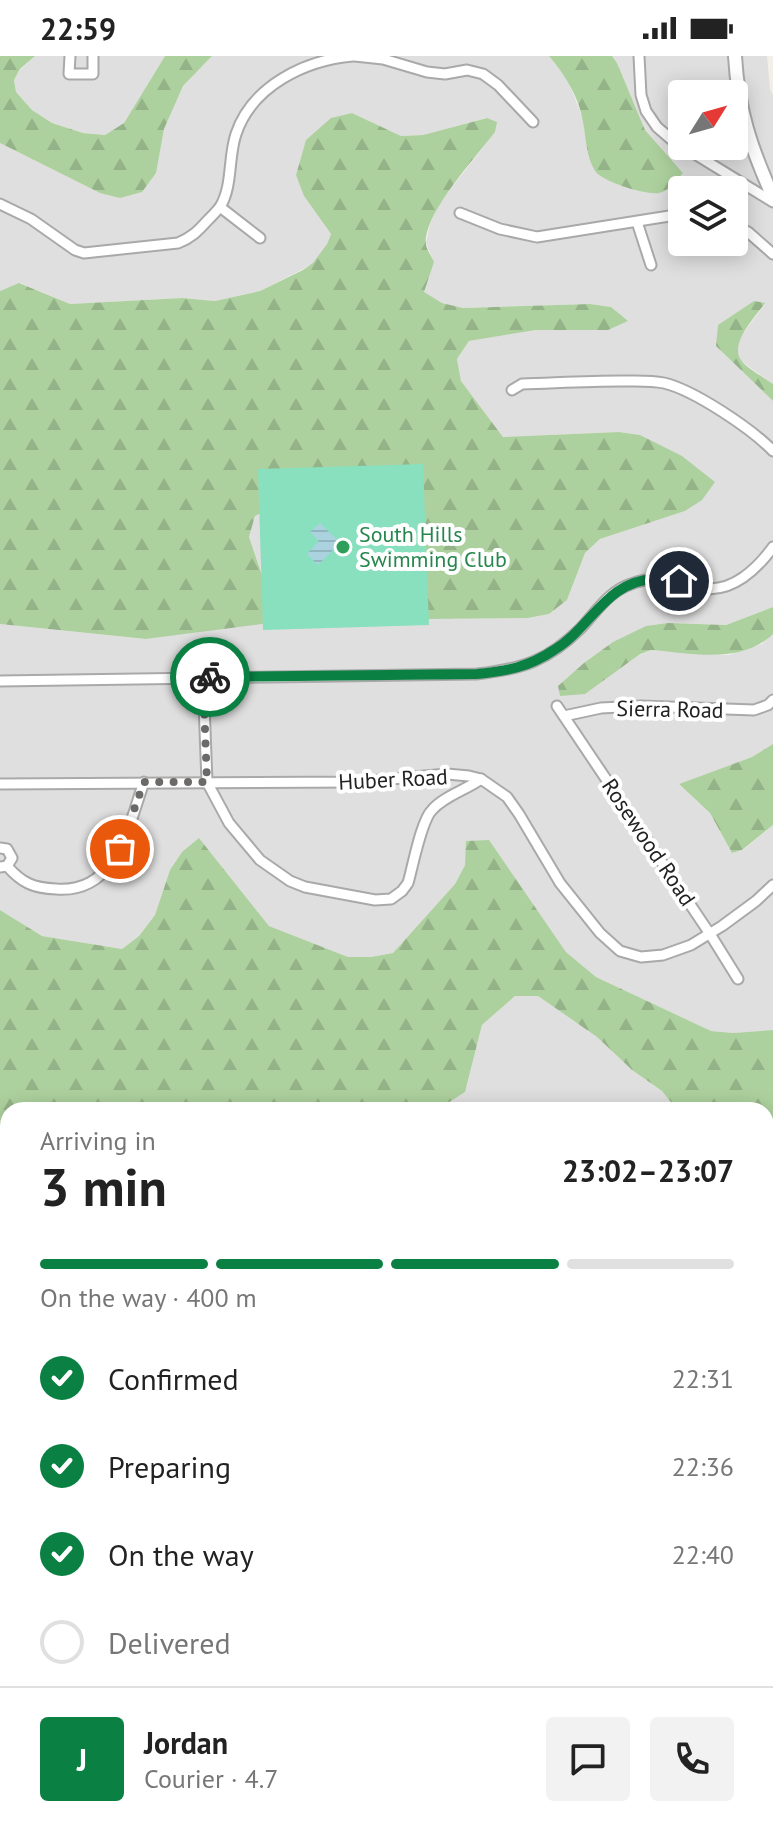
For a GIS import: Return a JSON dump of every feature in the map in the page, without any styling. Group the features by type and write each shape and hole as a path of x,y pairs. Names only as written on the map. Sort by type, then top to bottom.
{"street":[{"path":"70,56 69,74 93,74 93,56"},
{"path":"0,204 31,219 84,253 178,243 193,237 220,207 227,186 235,135 248,109 260,95 285,77 320,61 354,56 383,59 427,72 445,74 467,70 483,74 498,85 533,122"},
{"path":"639,56 641,95 646,111 657,127 672,140 773,200"},
{"path":"735,56 739,99 748,137 773,200"},
{"path":"220,207 260,238"},
{"path":"460,213 500,229 537,237 668,216"},
{"path":"637,222 651,265"},
{"path":"748,232 773,254"},
{"path":"512,390 522,384 665,383 728,416 773,451"},
{"path":"0,681 508,671 532,663 557,649 615,591 631,583 653,579 679,581 704,589 723,587 742,579 764,560 773,547"},
{"path":"203,677 207,782 229,823 260,860 290,881 305,887 375,900 391,899 408,883 424,823 431,810 481,779 507,797 560,883 600,933 620,951 641,957 663,955 691,945 756,901 773,885"},
{"name":"Sierra Road","path":"564,716 601,708 641,706 754,710 773,700"},
{"name":"Rosewood Road","path":"557,706 738,979"},
{"name":"Huber Road","path":"0,784 358,782 447,774 481,779"},
{"path":"0,848 7,849 11,855 11,861 3,867 19,880 42,888 69,890 85,887 103,874 120,849 144,782"}],"shaded area":[{"path":"35,56 165,56 124,123 105,135 83,133 52,123 32,110 16,92 14,80"},
{"path":"212,56 549,56 567,78 583,119 587,150 683,173 672,160 748,160 748,80 668,80 668,156 645,130 612,56 767,56 773,96 773,384 741,361 737,351 739,339 765,304 716,346 773,401 773,607 726,625 668,623 640,654 651,650 729,655 762,644 773,634 773,744 752,757 679,784 710,813 732,853 743,850 773,825 773,1030 711,1031 596,977 566,952 489,841 465,865 455,884 393,953 371,957 348,957 269,926 199,838 170,870 155,915 139,936 122,949 42,936 0,910 0,624 146,639 278,621 249,537 255,516 294,498 427,619 528,618 549,614 567,600 585,553 600,539 685,511 640,435 619,432 503,437 461,381 457,359 469,341 536,330 608,330 611,307 590,304 463,308 442,303 423,292 434,262 426,243 430,224 439,204 495,132 486,118 423,135 401,136 352,113 304,196 331,234 327,244 313,264 260,291 215,301 182,298 70,304 20,283 0,291 0,143 100,193 155,173 164,129 183,86"},
{"path":"515,996 538,996 597,1037 632,1070 662,1091 671,1102 449,1102 465,1092 482,1025"}],"green space":[{"path":"0,56 35,56 20,69 14,80 16,92 32,110 52,123 83,133 105,135 124,123 165,56 212,56 183,86 164,129 156,173 142,192 120,198 100,193 0,143"},
{"path":"549,56 612,56 645,130 668,156 668,160 683,173 680,176 668,176 668,189 659,193 644,192 615,183 595,171 578,104 566,79"},
{"path":"352,113 401,136 423,135 487,118 497,122 495,132 452,186 433,218 426,245 434,262 424,292 442,303 463,308 590,304 611,307 628,321 608,330 536,330 469,341 457,359 461,381 503,437 619,432 640,435 682,456 715,482 702,500 685,511 600,539 585,553 567,600 549,614 528,618 427,619 294,498 255,516 249,537 278,622 146,639 0,624 0,291 19,283 70,304 182,298 215,301 260,291 303,270 313,263 331,234 304,196 296,175 306,140 331,118"},
{"path":"754,301 765,303 745,330 738,353 747,366 773,384 773,401 716,346 718,325"},
{"name":"South Hills Swimming Club","path":"423,464 429,625 263,630 258,469"},
{"path":"773,607 773,634 746,650 715,655 651,650 640,654 585,694 560,696 558,686 584,663 613,642 646,626 668,623 726,625"},
{"path":"773,744 773,825 742,850 732,853 710,813 679,784 752,757"},
{"path":"199,838 269,926 348,957 371,957 393,953 455,884 465,865 466,841 489,840 566,952 596,977 711,1031 773,1030 773,1102 671,1102 662,1091 632,1070 597,1037 538,996 515,996 482,1025 465,1092 449,1102 0,1102 0,910 42,936 122,949 139,936 155,915 170,870 182,852"}],"water":[{"path":"320,523 340,543 318,565 307,554 319,541 310,532"}],"way so far":[{"path":"120,849 144,782 207,782 203,677 210,677"}],"place":[{"name":"South Hills Swimming Club","path":"343,547"}],"route":[{"path":"210,677 508,671 532,663 557,649 615,591 631,583 653,579 679,581"}]}
